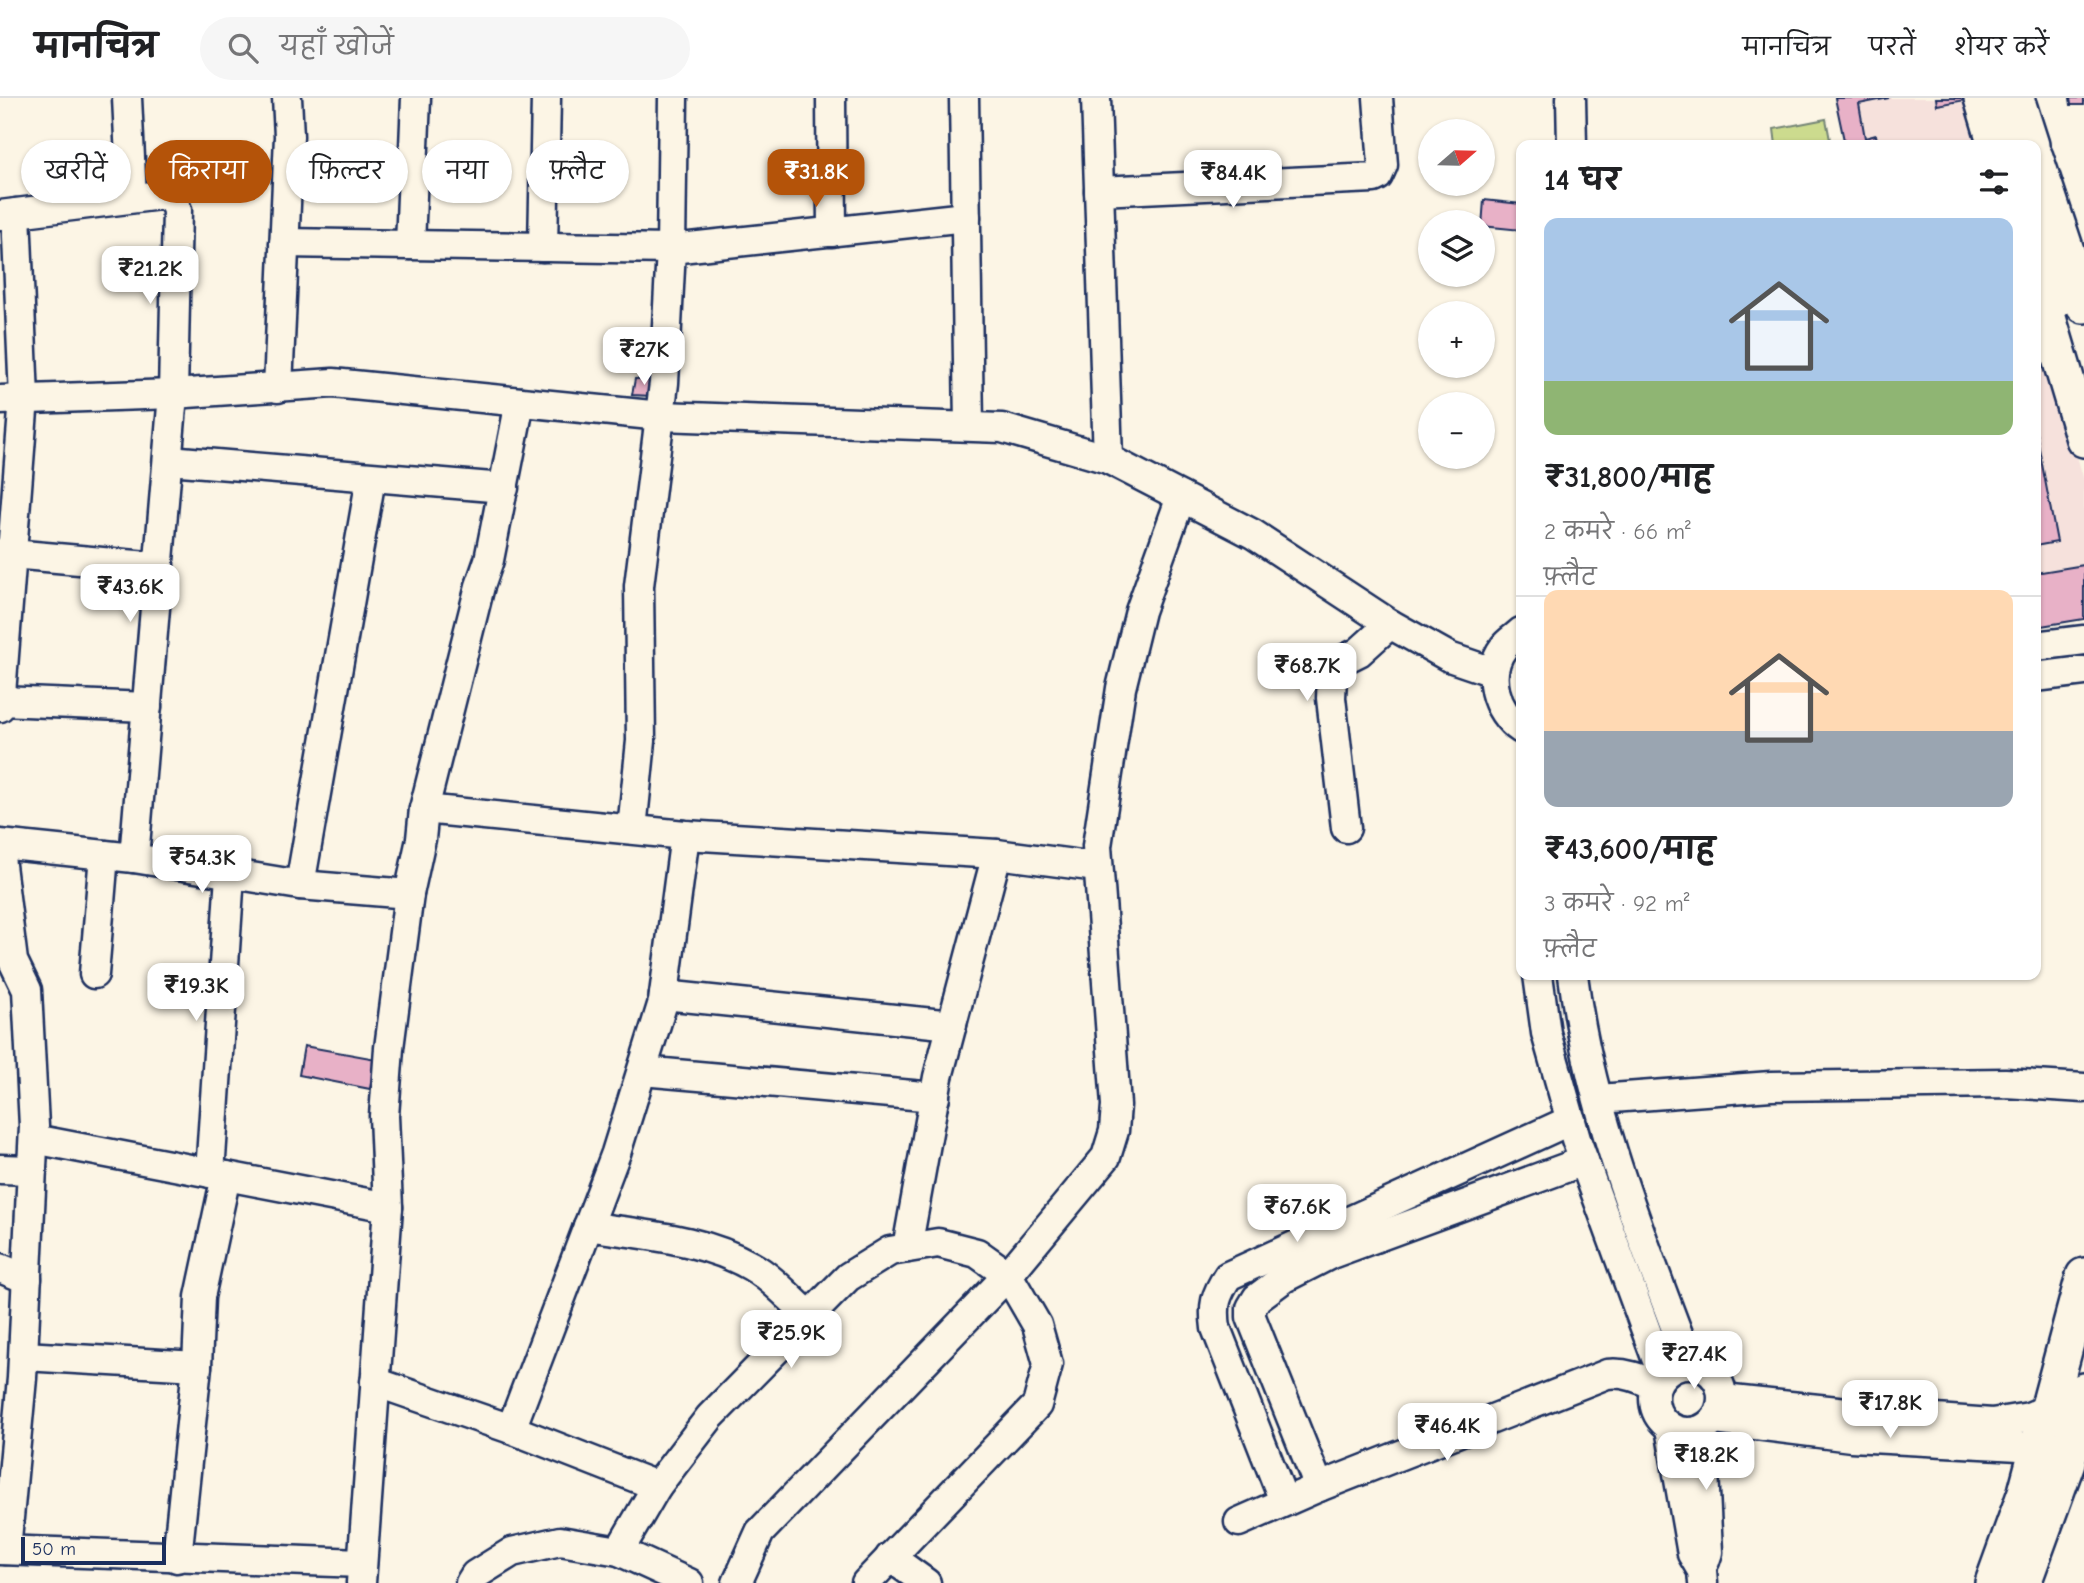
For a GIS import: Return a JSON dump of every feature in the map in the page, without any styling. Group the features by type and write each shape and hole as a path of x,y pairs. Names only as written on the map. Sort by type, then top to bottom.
{"main road":[{"path":"1982,98 1995,140"},
{"path":"2000,98 2013,140"},
{"path":"2016,98 2029,140"},
{"path":"2041,171 2076,254 2084,305"},
{"path":"2041,236 2084,374"},
{"path":"2041,294 2084,439"},
{"path":"2023,1583 2069,1430 2084,1276"},
{"path":"1993,1583 2026,1492 2069,1430"}],"street":[{"path":"127,98 132,198"},
{"path":"278,388 289,136 287,98"},
{"path":"410,246 416,98"},
{"path":"543,247 546,98"},
{"path":"632,829 640,741 639,586 661,416 671,249 673,98"},
{"path":"831,98 832,232"},
{"path":"964,98 969,426"},
{"path":"1096,98 1108,459"},
{"path":"1099,191 1374,178 1378,176 1383,165 1378,98"},
{"path":"1571,98 1572,140"},
{"path":"0,708 12,399 8,214 161,195 172,199 177,210 173,394 134,858"},
{"path":"284,243 671,249 966,217"},
{"path":"12,399 173,394 333,383 661,416 1002,428 1108,459 1253,534 1390,624 1449,657 1493,672"},
{"path":"0,857 6,968 27,990 34,1139 27,1279 15,1370 3,1550 177,1558 362,1573 388,1207 385,1102 389,1048 409,894 421,839 424,809 480,586 489,560 520,402"},
{"path":"169,460 504,488"},
{"path":"300,885 371,478"},
{"path":"737,1583 760,1532 1008,1275 1106,1157 1111,1147 1116,1105 1097,867 1098,833 1121,688 1140,611 1181,497"},
{"path":"6,553 159,568"},
{"path":"1346,828 1331,698 1332,675 1337,663 1359,652 1390,624"},
{"path":"1516,636 1503,647 1493,672 1495,698 1509,722 1516,726"},
{"path":"2041,645 2084,640"},
{"path":"2041,676 2084,671"},
{"path":"1,701 147,706"},
{"path":"424,809 685,835 997,854 1097,867"},
{"path":"511,1429 616,1153 642,1071 664,995 685,835"},
{"path":"0,844 134,858 230,876 300,885 409,894"},
{"path":"907,1248 935,1097 997,854"},
{"path":"94,974 104,855"},
{"path":"177,1558 197,1366 200,1297 218,1175 230,876"},
{"path":"1539,980 1546,1033 1570,1120 1659,1380 1653,1406 1670,1428 1685,1433 1713,1416 1866,1414 1992,1423 2029,1417 2069,1430"},
{"path":"1574,980 1579,1025 1613,1149 1689,1363"},
{"path":"664,995 952,1025"},
{"path":"642,1071 935,1097"},
{"path":"1600,1099 1770,1086 2005,1083 2084,1088"},
{"path":"1284,1501 1216,1328 1214,1311 1217,1292 1228,1276 1570,1120"},
{"path":"34,1139 388,1207"},
{"path":"1319,1487 1251,1318 1251,1308 1257,1298 1284,1278 1331,1254 1584,1161"},
{"path":"0,1169 32,1170"},
{"path":"588,1226 695,1243 725,1254 754,1268 810,1316"},
{"path":"619,1551 657,1486 710,1417 848,1277 890,1251 938,1243 977,1253 1008,1275 1037,1325 1048,1364 1037,1405 866,1583"},
{"path":"0,1268 27,1279"},
{"path":"1239,1521 1607,1374 1618,1373 1659,1380 1678,1364 1689,1363 1710,1370 1720,1385 1713,1416 1708,1552 1702,1577"},
{"path":"15,1370 197,1366"},
{"path":"375,1382 511,1429 657,1486"},
{"path":"1713,1416 1851,1437 2069,1430"},
{"path":"1670,1428 1692,1554 1702,1577"},
{"path":"470,1583 475,1575 513,1552 560,1541 619,1551 689,1583"},
{"path":"890,1557 926,1583"}],"shaded area":[{"path":"1835,98 1964,98 1978,123 1983,140 1844,140"},
{"path":"2041,336 2084,480 2084,619 2041,626"}],"green space":[{"path":"1826,119 1830,140 1775,140 1774,129"}],"building":[{"path":"1835,98 1889,98 1859,104 1865,138 1876,135 1877,140 1844,140"},
{"path":"1936,98 1964,98 1965,100 1937,105"},
{"path":"2070,98 2084,98 2084,105 2071,105"},
{"path":"1484,200 1516,203 1516,229 1495,227 1495,210 1483,210"},
{"path":"655,378 653,396 632,395 635,379"},
{"path":"2041,459 2057,542 2041,545"},
{"path":"2084,565 2084,619 2041,626 2041,572"},
{"path":"304,1046 376,1059 370,1089 299,1075"}]}
